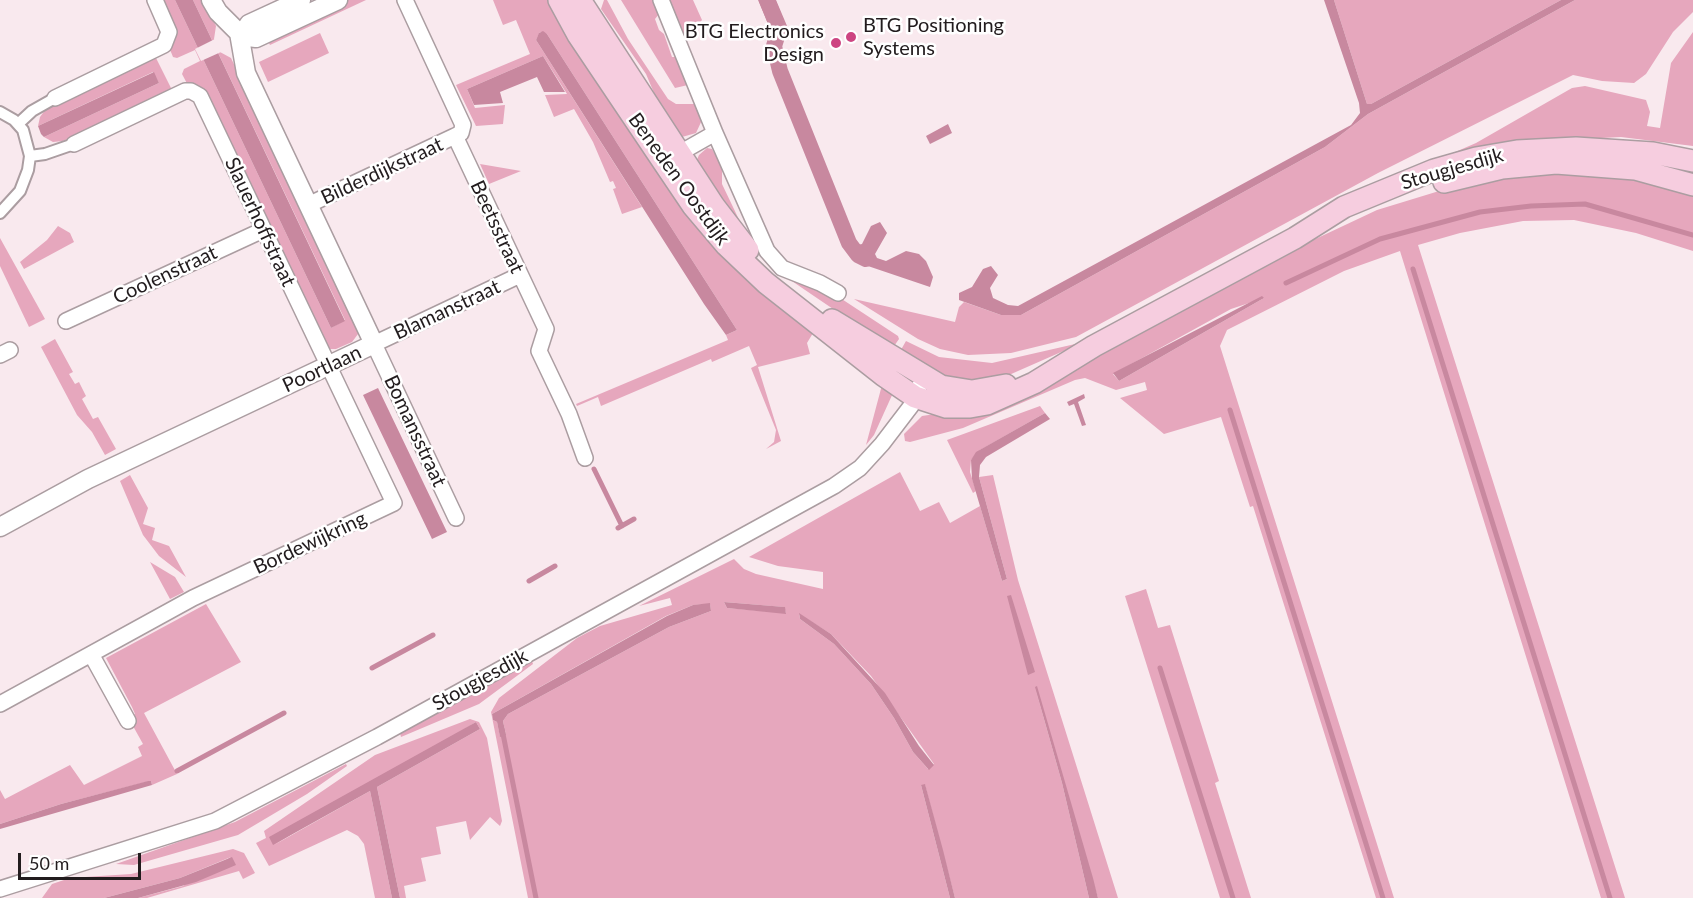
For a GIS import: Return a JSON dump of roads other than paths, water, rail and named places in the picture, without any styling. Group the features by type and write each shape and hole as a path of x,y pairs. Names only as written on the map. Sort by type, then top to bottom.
{"main road":[{"name":"Beneden Oostdijk","path":"558,0 586,47 671,158"},
{"name":"Beneden Oostdijk","path":"580,0 704,219 747,267 869,365 919,387"},
{"name":"Stougjesdijk","path":"919,387 955,408 987,404 1053,374 1094,346 1295,238 1371,194 1476,158 1517,151 1576,148 1653,153 1693,161"},
{"name":"Stougjesdijk","path":"1295,238 1418,190 1517,166 1556,163 1614,166 1635,169 1693,185"}],"street":[{"path":"18,124 32,111 55,98 162,47 168,39 169,32 154,0"},
{"path":"211,0 218,12 241,36 256,38 338,0"},
{"path":"241,36 249,24 301,0"},
{"path":"405,0 463,125 461,133 454,136"},
{"path":"661,0 715,133 771,257 788,271 820,283 838,293"},
{"name":"Poortlaan","path":"0,527 88,479 374,344 246,73 241,36"},
{"name":"Slauerhoffstraat","path":"74,144 183,93 191,91 202,100 327,366"},
{"path":"0,111 18,124 27,138 30,156 28,170 20,191 0,213"},
{"path":"671,158 715,133"},
{"name":"Bilderdijkstraat","path":"309,205 454,136"},
{"name":"Beetsstraat","path":"454,136 546,329 539,351 569,414 585,458"},
{"path":"30,156 74,144"},
{"name":"Coolenstraat","path":"66,321 263,230"},
{"name":"Blamanstraat","path":"374,344 520,275"},
{"name":"Bomansstraat","path":"374,344 456,518"},
{"name":"Bordewijkring","path":"0,704 193,598 393,503 327,366"},
{"name":"Stougjesdijk","path":"0,890 190,831 229,815 330,763 834,486 872,456 900,422 919,387"},
{"path":"91,654 128,721"}],"waterway":[{"path":"767,0 779,30 774,46 780,71 849,243 858,255 866,259"},
{"path":"1286,283 1380,239 1480,212 1531,206 1585,204 1693,235"},
{"path":"1413,269 1610,898"},
{"path":"1230,410 1383,898"},
{"path":"594,469 622,526"},
{"path":"618,528 634,519"},
{"path":"529,581 555,566"},
{"path":"372,668 433,635"},
{"path":"1160,668 1233,898"},
{"path":"177,771 284,713"},
{"path":"502,729 536,898"}],"place":[{"name":"BTG Positioning Systems","path":"851,37"},
{"name":"BTG Electronics Design","path":"836,43"}]}
